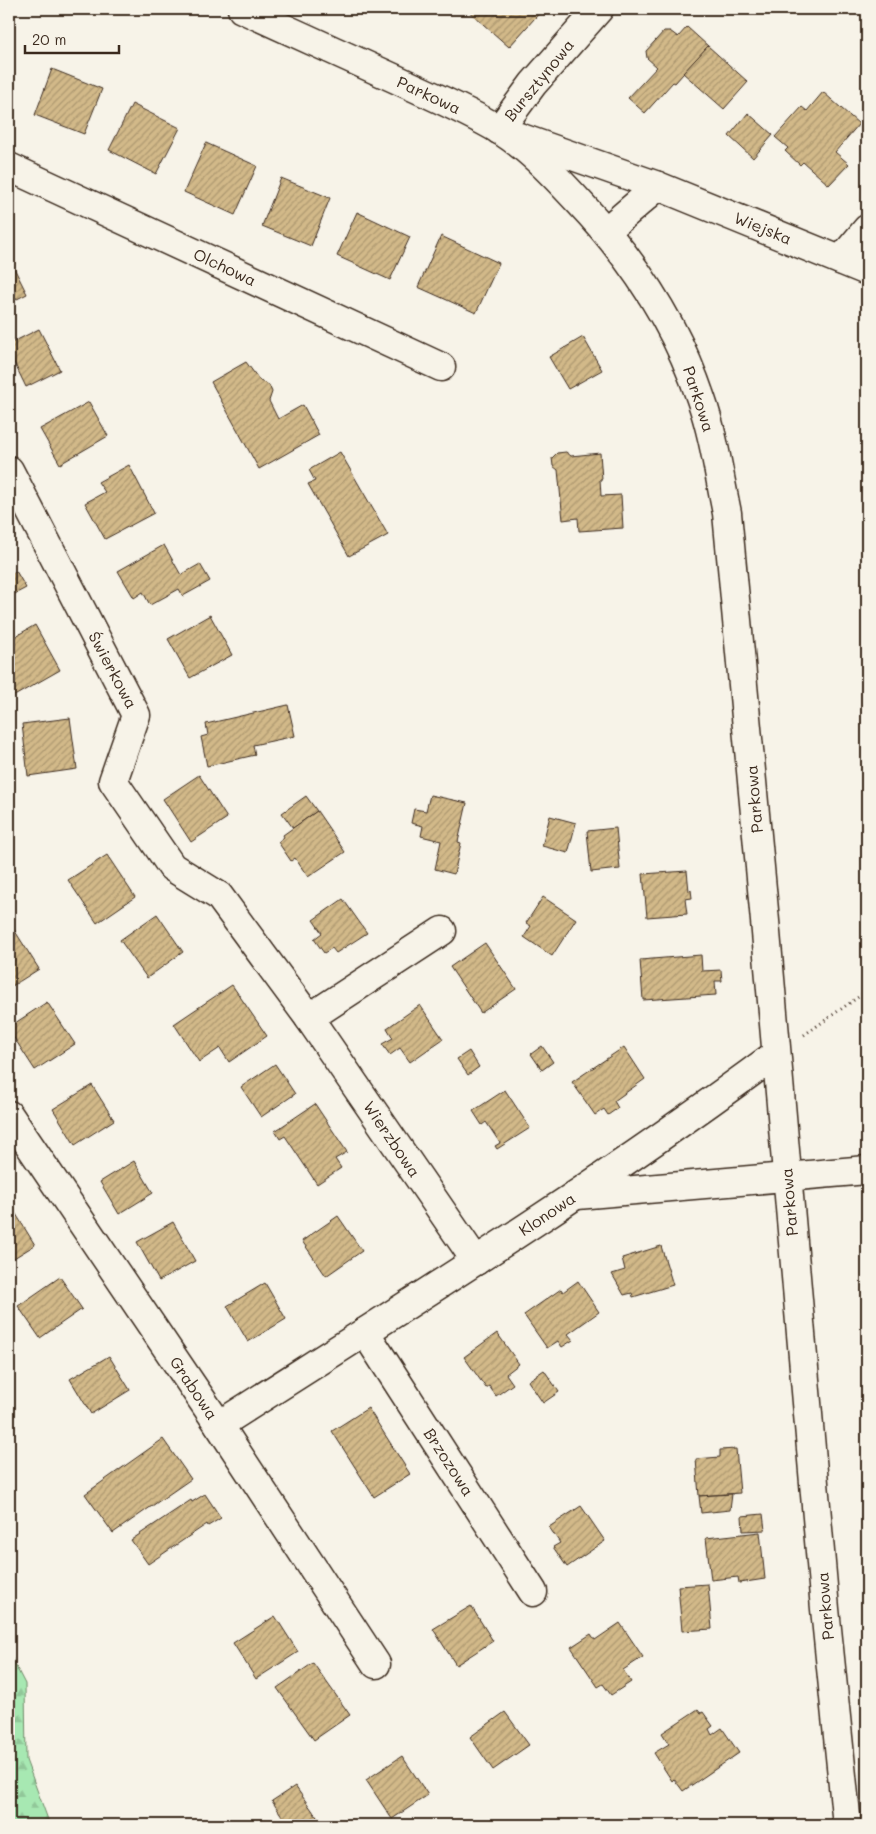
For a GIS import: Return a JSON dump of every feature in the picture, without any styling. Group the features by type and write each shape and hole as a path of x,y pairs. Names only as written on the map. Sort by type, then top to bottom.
{"street":[{"name":"Parkowa","path":"242,9 456,107 499,130 542,162 606,231 632,264 659,305 682,348 702,400 727,513 825,1608 848,1825"},
{"name":"Bursztynowa","path":"499,130 533,84 599,9"},
{"name":"Wiejska","path":"499,130 658,186 867,271"},
{"name":"Olchowa","path":"9,167 441,367"},
{"path":"606,231 658,186"},
{"path":"841,260 867,229"},
{"name":"Świerkowa","path":"9,470 136,715 113,781 172,867"},
{"name":"Wierzbowa","path":"172,867 219,896 309,1018 476,1261"},
{"path":"309,1018 442,931"},
{"name":"Klonowa","path":"219,1424 476,1261 575,1195 776,1054"},
{"name":"Grabowa","path":"9,1115 219,1424 376,1664"},
{"path":"575,1195 867,1170"},
{"name":"Brzozowa","path":"365,1332 533,1592"}],"path":[{"path":"776,1054 867,991"}],"green space":[{"path":"9,1653 25,1684 26,1760 50,1825 9,1825"}],"building":[{"path":"466,9 543,9 509,47"},
{"path":"687,27 708,46 645,113 628,98 657,67 647,58 646,51 664,31 670,31 678,37"},
{"path":"708,46 748,82 724,109 683,73"},
{"path":"52,69 102,89 84,134 35,115"},
{"path":"823,92 859,124 835,152 849,164 829,185 803,162 800,165 785,151 788,148 775,137 802,107 807,111"},
{"path":"132,104 180,128 156,174 109,150"},
{"path":"748,113 773,135 753,158 729,136"},
{"path":"206,143 257,166 235,215 184,192"},
{"path":"281,178 330,198 311,246 262,226"},
{"path":"357,212 410,237 390,280 337,256"},
{"path":"441,236 499,263 476,313 418,287"},
{"path":"9,258 27,294 9,303"},
{"path":"39,329 60,370 26,387 9,352 9,344"},
{"path":"583,337 602,370 568,389 549,357"},
{"path":"246,362 260,381 269,385 272,392 269,401 278,419 303,405 319,435 259,469 211,382"},
{"path":"89,402 108,436 60,464 40,429"},
{"path":"340,452 388,535 349,556 308,484 315,481 309,470"},
{"path":"566,452 571,456 600,453 601,496 621,495 623,528 579,531 578,518 563,520 558,470 553,466 552,458 557,453"},
{"path":"129,465 154,513 105,539 85,503 105,492 98,482"},
{"path":"164,545 181,575 200,564 210,581 183,596 179,589 150,605 143,592 134,598 118,571"},
{"path":"16,571 26,588 9,597 9,575"},
{"path":"210,615 232,655 190,678 168,639"},
{"path":"35,625 60,670 9,699 9,640"},
{"path":"288,705 295,736 253,745 255,755 207,766 201,737 208,735 206,724"},
{"path":"70,718 77,769 28,776 22,724"},
{"path":"199,775 227,818 191,842 163,799"},
{"path":"430,795 467,803 458,842 461,843 454,874 435,869 441,841 421,836 423,826 411,823 414,809 426,811"},
{"path":"306,796 317,811 293,828 282,813"},
{"path":"317,811 345,852 308,877 295,858 291,861 278,842 284,837 283,835"},
{"path":"550,816 576,823 568,853 542,846"},
{"path":"616,828 620,869 591,872 587,831"},
{"path":"107,855 135,897 97,923 68,880"},
{"path":"687,871 689,891 691,890 692,898 685,899 687,914 647,917 643,874"},
{"path":"543,897 576,919 552,956 524,937 531,926 526,923"},
{"path":"343,899 367,933 336,953 332,948 324,953 314,939 322,933 313,920"},
{"path":"157,914 183,952 147,978 120,940"},
{"path":"13,928 39,969 9,988 9,931"},
{"path":"485,943 516,989 481,1013 450,967"},
{"path":"701,955 702,971 721,970 722,981 715,981 716,995 643,1000 640,960"},
{"path":"232,985 267,1036 229,1062 220,1048 199,1062 174,1024"},
{"path":"47,1002 75,1044 35,1070 9,1030 9,1027"},
{"path":"420,1005 443,1039 410,1062 400,1048 390,1055 382,1044 393,1038 387,1028"},
{"path":"542,1046 553,1062 542,1070 531,1054"},
{"path":"624,1047 645,1079 614,1101 618,1108 608,1115 604,1109 595,1115 572,1082"},
{"path":"469,1051 479,1067 468,1075 457,1059"},
{"path":"275,1064 295,1094 261,1117 241,1087"},
{"path":"92,1085 114,1120 75,1145 53,1109"},
{"path":"505,1090 530,1128 497,1149 495,1146 500,1143 486,1122 482,1125 473,1111"},
{"path":"315,1104 347,1152 335,1159 341,1168 317,1184 285,1136 280,1139 275,1131"},
{"path":"134,1161 153,1193 119,1214 100,1182"},
{"path":"11,1206 35,1245 9,1261 9,1207"},
{"path":"338,1216 362,1251 326,1276 302,1241"},
{"path":"173,1222 195,1261 159,1281 137,1242"},
{"path":"661,1246 673,1285 633,1297 632,1293 624,1295 612,1274 625,1270 622,1258"},
{"path":"60,1277 82,1309 40,1338 18,1306"},
{"path":"578,1281 599,1312 568,1334 573,1340 562,1347 558,1341 547,1348 524,1315 561,1289 563,1292"},
{"path":"265,1283 286,1319 248,1342 227,1306"},
{"path":"497,1333 519,1364 506,1374 513,1384 496,1396 489,1386 486,1388 464,1357"},
{"path":"109,1356 130,1390 91,1414 70,1379"},
{"path":"544,1370 559,1392 543,1403 528,1381"},
{"path":"368,1408 410,1474 374,1497 332,1431"},
{"path":"163,1439 191,1479 113,1533 85,1494"},
{"path":"736,1449 740,1493 699,1496 696,1459 720,1457 720,1450"},
{"path":"205,1494 221,1518 208,1526 207,1524 148,1564 131,1540 191,1500 192,1502"},
{"path":"732,1494 730,1510 701,1513 699,1496"},
{"path":"581,1506 605,1541 567,1567 553,1547 560,1543 549,1527"},
{"path":"763,1514 765,1530 743,1531 742,1516"},
{"path":"760,1532 765,1579 739,1583 738,1577 711,1580 706,1538"},
{"path":"708,1584 712,1629 682,1631 678,1586"},
{"path":"471,1606 493,1641 456,1665 433,1629"},
{"path":"275,1616 298,1652 256,1679 233,1643"},
{"path":"620,1623 643,1657 623,1670 631,1682 611,1695 603,1684 598,1687 571,1647 591,1634 595,1640"},
{"path":"313,1663 350,1715 314,1740 277,1688"},
{"path":"698,1709 701,1713 703,1712 713,1726 709,1729 712,1735 722,1728 739,1753 683,1791 674,1779 672,1781 654,1753 669,1744 662,1733"},
{"path":"505,1712 529,1745 493,1770 470,1737"},
{"path":"402,1756 428,1795 392,1819 366,1780"},
{"path":"295,1786 319,1820 312,1825 288,1825 272,1801"}]}
